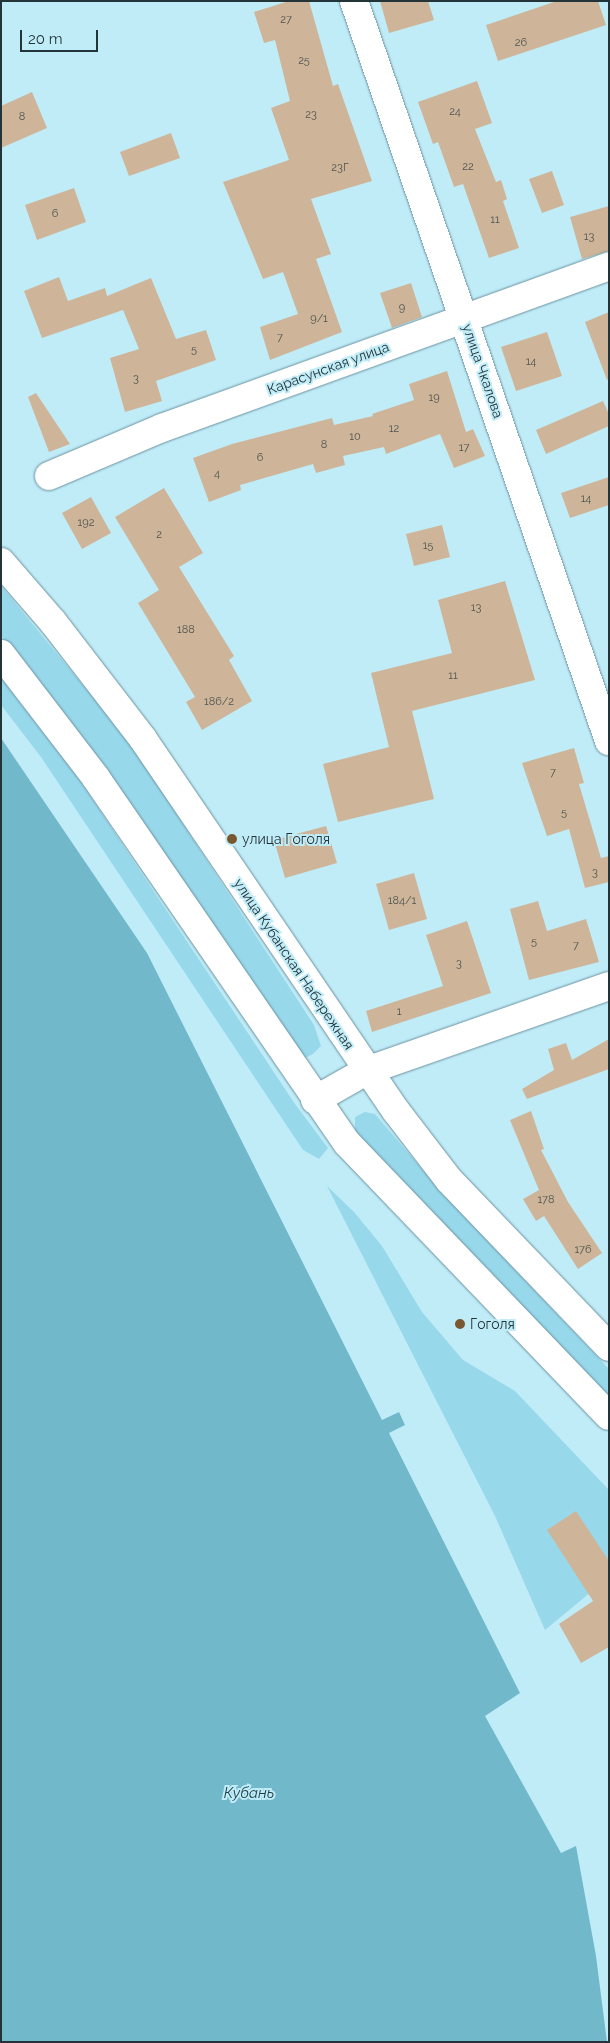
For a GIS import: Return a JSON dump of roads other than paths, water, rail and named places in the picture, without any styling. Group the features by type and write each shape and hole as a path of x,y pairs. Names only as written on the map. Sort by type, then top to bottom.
{"main road":[{"name":"улица Чкалова","path":"354,1 465,318 609,741"},
{"name":"Карасунская улица","path":"49,476 162,428 609,266"},
{"name":"улица Кубанская Набережная","path":"1,562 53,622 143,739 366,1071 449,1180 609,1347"},
{"path":"1,654 96,778 347,1143 392,1193 609,1416"},
{"path":"316,1100 366,1071 609,986"}],"water":[{"name":"Кубань","path":"1,738 147,953 382,1420 399,1412 405,1425 389,1433 520,1693 485,1716 561,1853 576,1846 596,1956 607,2042 1,2042"}],"place":[{"name":"улица Гоголя","path":"232,839"},
{"name":"Гоголя","path":"460,1324"}]}
